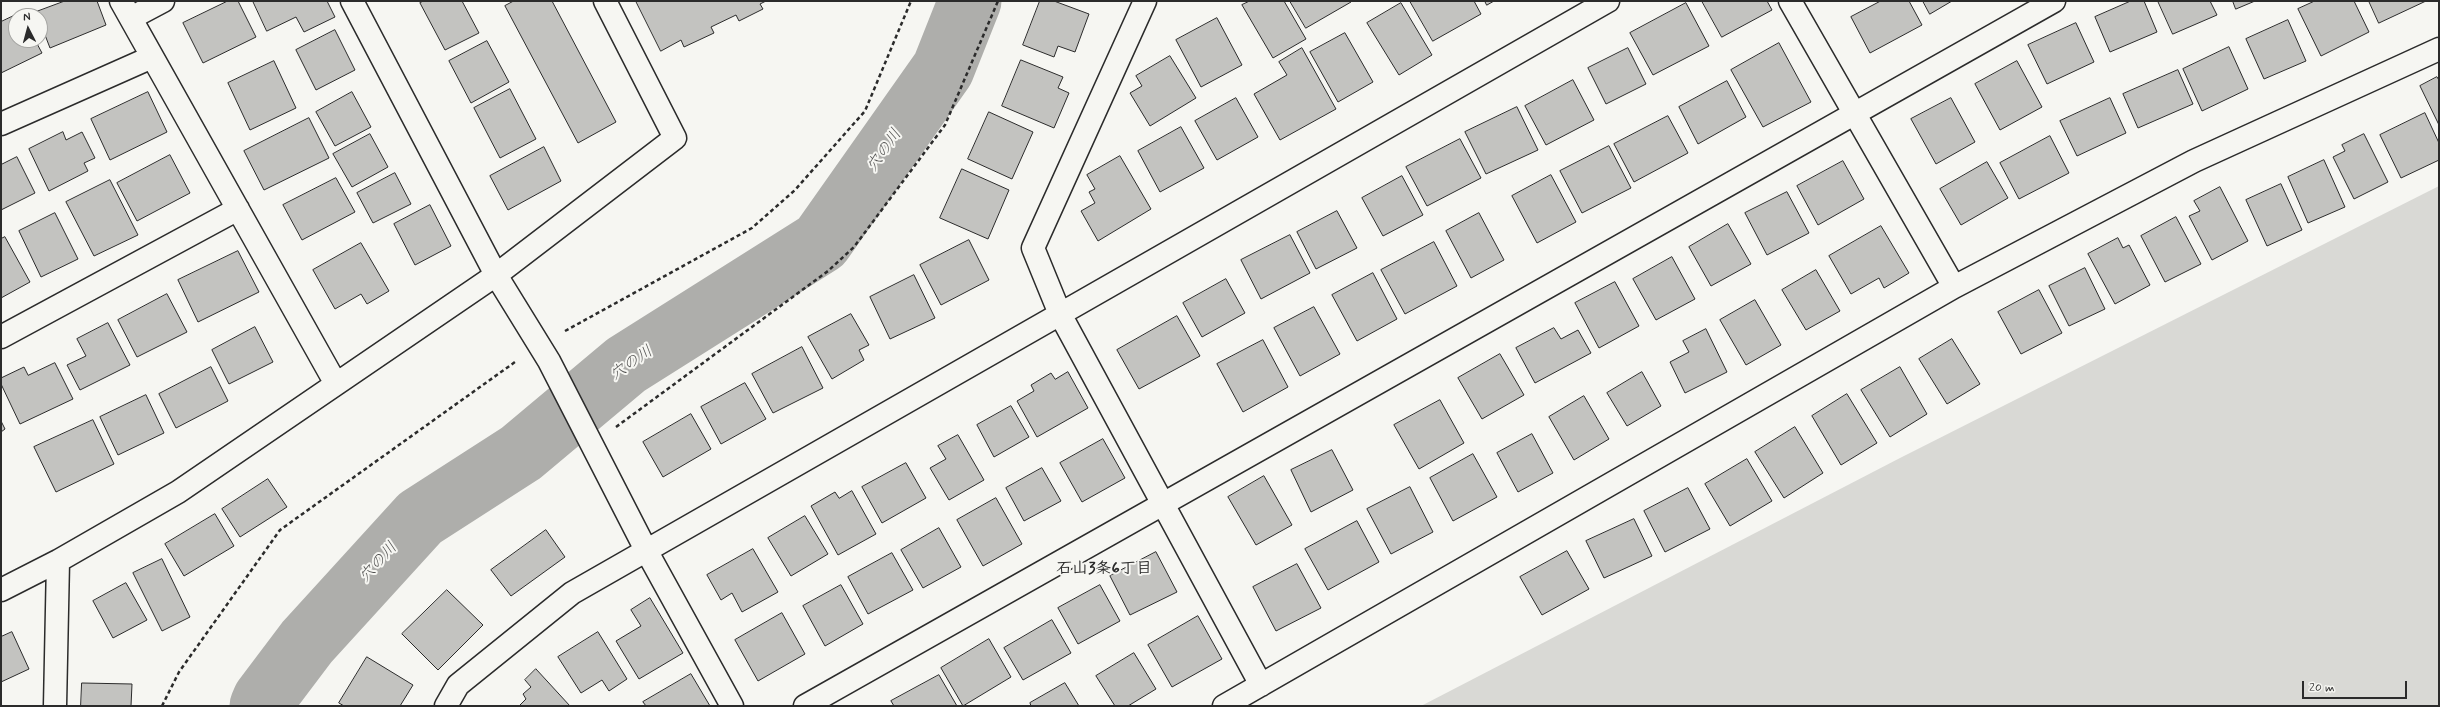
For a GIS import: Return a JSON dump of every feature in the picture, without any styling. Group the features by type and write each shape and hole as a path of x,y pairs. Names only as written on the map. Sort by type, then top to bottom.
{"street":[{"path":"163,1 126,9 336,384"},
{"path":"352,1 496,274 544,353 593,443 646,550 732,706"},
{"path":"1,590 58,561 178,492 496,274 674,138 605,1"},
{"path":"1144,1 1033,248 1060,314 1261,685"},
{"path":"446,706 458,685 572,593 1608,1"},
{"path":"1790,1 1954,287"},
{"path":"805,706 1853,113 2054,1"},
{"path":"1224,706 1954,287 2194,161 2439,49"},
{"path":"1,124 152,57"},
{"path":"1,337 238,210"},
{"path":"55,706 58,561"}],"path":[{"path":"162,706 179,672 280,530 544,353 752,228 795,190 865,111 911,1"},
{"path":"593,443 828,271 854,247 945,125 998,1"}],"shaded area":[{"path":"2439,186 2439,706 1421,706 1900,458"}],"building":[{"path":"65,1 97,1 106,25 50,48 48,43 48,8 47,8"},
{"path":"228,1 238,1 256,37 203,63 183,23"},
{"path":"253,1 327,1 335,17 304,32 296,17 267,31"},
{"path":"424,1 462,1 479,33 445,50 420,3"},
{"path":"514,1 552,1 616,122 578,143 505,6"},
{"path":"636,1 766,1 760,4 763,9 739,21 736,15 711,27 714,33 684,47 681,40 661,51"},
{"path":"1040,1 1054,1 1089,14 1075,52 1058,46 1054,57 1023,45"},
{"path":"1250,1 1284,1 1306,39 1273,58 1242,5"},
{"path":"1290,1 1350,1 1351,2 1306,28"},
{"path":"1410,1 1474,1 1481,14 1433,41"},
{"path":"1485,1 1494,1 1487,5"},
{"path":"1702,1 1767,1 1772,10 1722,37"},
{"path":"1881,1 1909,1 1922,25 1870,53 1851,17"},
{"path":"1923,1 1952,1 1930,14"},
{"path":"2131,1 2144,1 2157,32 2110,52 2095,17"},
{"path":"2158,1 2210,1 2217,15 2173,34"},
{"path":"2233,1 2255,1 2236,9"},
{"path":"2315,1 2354,1 2369,32 2321,56 2298,9"},
{"path":"2369,1 2426,1 2379,23"},
{"path":"1401,3 1432,55 1399,75 1367,23"},
{"path":"1686,3 1709,46 1653,75 1630,33"},
{"path":"1217,18 1242,65 1201,87 1176,40"},
{"path":"8,19 8,48 39,48 42,53 1,73 1,22"},
{"path":"2288,20 2306,61 2264,79 2246,39"},
{"path":"2076,23 2094,62 2047,84 2028,45"},
{"path":"335,30 355,70 316,90 296,50"},
{"path":"1345,33 1373,82 1338,102 1310,52"},
{"path":"487,41 509,82 471,103 449,61"},
{"path":"1779,43 1811,102 1763,127 1731,70"},
{"path":"2229,47 2248,89 2202,111 2183,69"},
{"path":"1302,48 1336,109 1280,140 1254,94 1287,75 1279,62"},
{"path":"1628,48 1646,84 1606,104 1588,68"},
{"path":"1170,56 1196,98 1150,126 1130,93 1142,86 1136,76"},
{"path":"1021,60 1063,77 1058,88 1069,93 1054,128 1002,106"},
{"path":"274,61 296,108 250,130 228,83"},
{"path":"2017,61 2042,107 2000,130 1975,84"},
{"path":"2178,70 2193,104 2138,128 2123,94"},
{"path":"2437,77 2439,80 2439,125 2420,86"},
{"path":"1573,80 1594,120 1546,145 1525,106"},
{"path":"1727,81 1746,117 1698,144 1679,107"},
{"path":"510,89 536,139 500,158 474,108"},
{"path":"148,92 167,132 110,160 91,119"},
{"path":"352,92 371,127 335,146 316,112"},
{"path":"1236,98 1258,137 1217,160 1195,121"},
{"path":"1951,98 1975,142 1936,164 1911,119"},
{"path":"2110,98 2126,133 2077,156 2060,121"},
{"path":"1517,107 1538,150 1486,174 1465,132"},
{"path":"989,112 1033,132 1012,179 968,159"},
{"path":"2425,113 2439,143 2439,160 2401,178 2380,135"},
{"path":"1668,116 1688,153 1634,182 1614,144"},
{"path":"309,118 329,158 264,190 244,151"},
{"path":"1181,127 1204,168 1160,192 1138,151"},
{"path":"63,132 66,140 82,132 95,158 84,163 88,171 49,191 29,149"},
{"path":"370,134 388,167 352,187 333,154"},
{"path":"2364,134 2388,182 2354,199 2333,157 2345,151 2342,145"},
{"path":"2050,136 2069,173 2019,199 2000,163"},
{"path":"1460,139 1481,178 1427,206 1406,167"},
{"path":"1609,146 1631,188 1582,213 1560,171"},
{"path":"544,147 561,181 508,210 490,176"},
{"path":"170,155 190,193 137,221 117,183"},
{"path":"1120,156 1151,209 1098,241 1081,211 1095,203 1089,192 1095,189 1087,175"},
{"path":"17,157 35,193 1,210 1,165"},
{"path":"2324,160 2345,207 2308,223 2288,177"},
{"path":"1843,161 1864,199 1818,225 1797,186"},
{"path":"1987,162 2008,198 1961,225 1940,189"},
{"path":"962,169 1009,190 988,239 940,218"},
{"path":"395,173 411,204 373,223 357,193"},
{"path":"1551,175 1576,222 1537,243 1512,196"},
{"path":"1402,176 1423,215 1383,236 1362,198"},
{"path":"336,178 355,212 302,240 283,205"},
{"path":"110,180 138,235 94,256 66,202"},
{"path":"2281,184 2302,230 2267,246 2246,200"},
{"path":"2220,187 2248,241 2212,260 2189,216 2200,211 2194,201"},
{"path":"1787,192 1809,233 1767,255 1745,213"},
{"path":"430,205 451,246 415,265 394,224"},
{"path":"1337,211 1357,248 1316,269 1297,232"},
{"path":"55,213 78,259 41,277 19,231"},
{"path":"1479,213 1504,260 1471,278 1446,231"},
{"path":"2176,217 2201,264 2165,282 2141,236"},
{"path":"1728,224 1751,264 1711,286 1689,247"},
{"path":"1881,226 1909,273 1884,288 1879,278 1851,294 1829,256"},
{"path":"1290,235 1310,273 1261,299 1241,260"},
{"path":"5,237 30,282 1,298 1,239"},
{"path":"2118,238 2123,248 2129,245 2150,285 2115,304 2088,254"},
{"path":"969,240 989,280 941,305 920,265"},
{"path":"1434,242 1457,286 1405,314 1381,270"},
{"path":"361,243 389,291 367,304 361,294 335,309 313,270"},
{"path":"238,251 259,292 198,322 178,280"},
{"path":"1672,257 1695,299 1656,320 1633,279"},
{"path":"2085,268 2105,309 2069,326 2049,286"},
{"path":"1816,270 1840,311 1806,330 1782,290"},
{"path":"1373,273 1397,319 1357,341 1332,295"},
{"path":"914,275 935,318 890,339 870,297"},
{"path":"1226,279 1245,313 1202,337 1183,303"},
{"path":"1615,282 1639,326 1599,348 1575,303"},
{"path":"2039,290 2062,333 2021,354 1998,312"},
{"path":"167,294 187,332 137,357 118,320"},
{"path":"1755,300 1781,345 1746,365 1720,320"},
{"path":"1314,307 1340,354 1300,376 1274,328"},
{"path":"851,314 869,345 859,350 864,360 832,379 808,337"},
{"path":"1177,316 1200,356 1139,389 1117,350"},
{"path":"108,323 130,365 80,390 67,365 86,356 77,339"},
{"path":"255,327 273,362 229,384 212,350"},
{"path":"1554,328 1561,339 1578,330 1591,353 1535,383 1516,348"},
{"path":"1706,329 1727,372 1685,393 1670,362 1689,352 1683,341"},
{"path":"1952,339 1980,384 1947,404 1919,359"},
{"path":"1263,340 1288,387 1243,412 1217,364"},
{"path":"802,347 823,388 773,413 752,374"},
{"path":"1500,354 1524,395 1482,419 1458,378"},
{"path":"55,363 73,399 20,424 1,384 1,378 24,367 28,375"},
{"path":"211,367 228,401 176,428 159,394"},
{"path":"1900,367 1927,414 1890,437 1861,390"},
{"path":"1068,372 1088,408 1037,437 1017,401 1034,391 1031,385 1051,373 1055,379"},
{"path":"1642,372 1661,406 1627,426 1607,393"},
{"path":"745,383 766,419 721,444 701,407"},
{"path":"1847,394 1877,443 1841,465 1812,416"},
{"path":"146,395 164,433 118,455 100,417"},
{"path":"1584,396 1609,439 1574,460 1549,417"},
{"path":"1440,400 1464,443 1419,469 1394,425"},
{"path":"1011,406 1029,437 994,457 977,425"},
{"path":"691,414 711,449 663,477 643,442"},
{"path":"93,420 114,464 56,492 34,447"},
{"path":"1,421 5,429 1,432"},
{"path":"1795,427 1823,473 1784,498 1755,452"},
{"path":"1532,434 1553,473 1518,492 1497,453"},
{"path":"958,435 984,480 949,500 930,468 946,459 938,446"},
{"path":"1103,439 1125,478 1082,502 1060,463"},
{"path":"1332,450 1353,490 1311,512 1291,470"},
{"path":"1473,454 1497,497 1453,521 1430,478"},
{"path":"1747,459 1772,501 1730,526 1705,484"},
{"path":"906,463 926,498 882,523 862,487"},
{"path":"1042,468 1061,501 1024,521 1006,488"},
{"path":"1264,476 1292,525 1256,545 1228,497"},
{"path":"268,479 287,507 240,537 222,509"},
{"path":"1410,487 1433,532 1391,554 1367,509"},
{"path":"1688,488 1710,529 1665,552 1644,511"},
{"path":"852,491 876,534 838,555 811,506 835,492 839,498"},
{"path":"996,498 1022,544 983,566 957,520"},
{"path":"215,514 234,546 184,576 165,544"},
{"path":"805,516 828,554 791,576 768,538"},
{"path":"1634,519 1652,556 1604,578 1586,541"},
{"path":"1357,521 1379,562 1328,590 1305,549"},
{"path":"939,528 961,567 923,588 901,550"},
{"path":"546,530 565,557 511,596 491,570"},
{"path":"753,549 778,592 742,612 732,593 721,600 707,575"},
{"path":"1567,551 1589,589 1542,615 1520,577"},
{"path":"1156,552 1177,592 1130,615 1110,576"},
{"path":"892,553 913,590 868,614 848,577"},
{"path":"162,559 190,617 162,631 133,573"},
{"path":"1297,564 1321,608 1276,631 1253,587"},
{"path":"126,583 147,620 113,638 93,601"},
{"path":"841,585 863,624 825,646 803,606"},
{"path":"1100,585 1120,621 1078,644 1058,608"},
{"path":"447,590 483,625 438,670 402,634"},
{"path":"650,598 683,653 639,679 616,641 641,626 631,610"},
{"path":"782,613 805,654 758,681 735,640"},
{"path":"1198,616 1222,659 1172,687 1148,645"},
{"path":"1052,620 1071,653 1023,680 1004,648"},
{"path":"12,632 29,669 1,682 1,637"},
{"path":"598,632 627,679 609,691 602,680 581,693 558,657"},
{"path":"989,639 1011,677 963,706 941,668"},
{"path":"1134,653 1156,689 1128,706 1115,706 1096,676"},
{"path":"367,657 413,685 400,706 344,706 339,703"},
{"path":"536,669 570,706 519,706 526,699 523,694 531,687 525,680"},
{"path":"691,674 710,706 646,706 643,702"},
{"path":"939,675 957,706 894,706 891,701"},
{"path":"82,683 132,684 131,706 81,706"},
{"path":"1065,683 1079,706 1031,706 1030,703"}],"waterway":[{"name":"穴の川","path":"261,706 264,699 307,642 420,518 521,453 626,365 821,242 943,69 970,1"}],"district":[{"name":"石山3条6丁目","path":"1104,570"}]}
